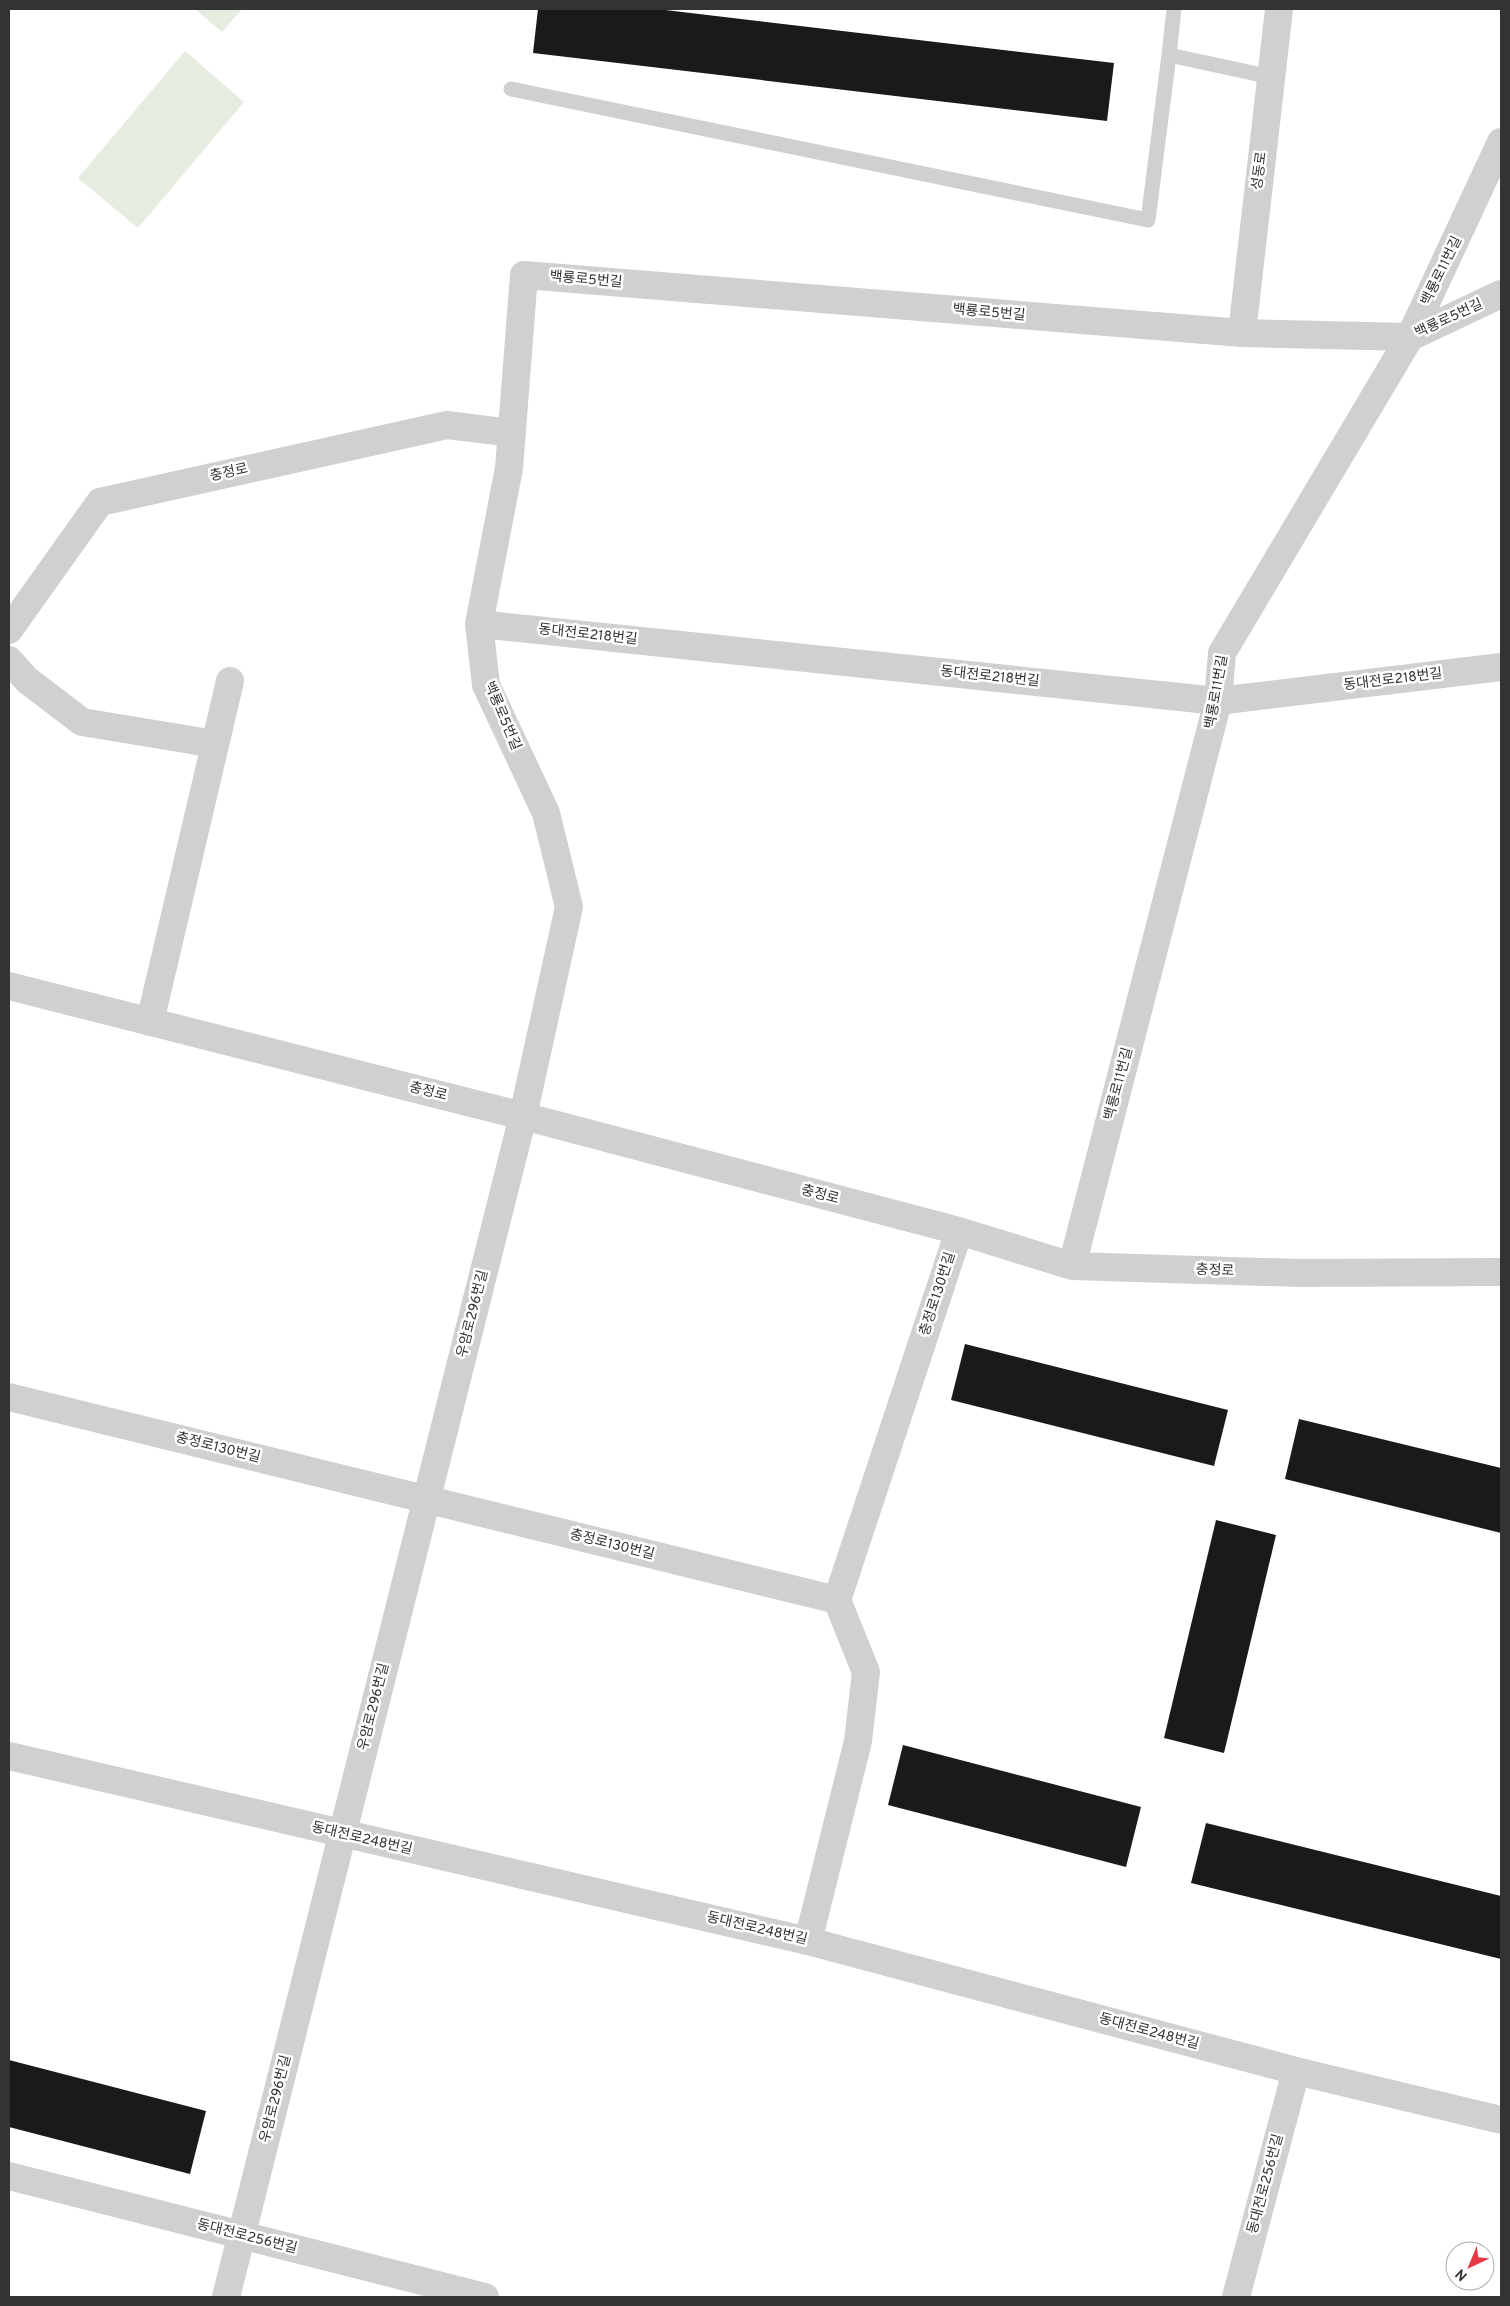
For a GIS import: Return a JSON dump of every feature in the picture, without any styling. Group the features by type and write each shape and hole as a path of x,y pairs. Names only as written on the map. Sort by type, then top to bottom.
{"street":[{"name":"성동로","path":"1242,333 1279,9"},
{"name":"백룡로11번길","path":"1072,1266 1218,701 1222,653 1410,337 1501,142"},
{"name":"백룡로5번길","path":"523,1116 569,907 546,813 486,684 479,624 509,468 524,275 1242,333 1410,337 1501,294"},
{"name":"충정로","path":"9,630 100,502 447,425 512,433"},
{"name":"동대전로218번길","path":"479,624 1218,701 1501,667"},
{"path":"9,660 27,680 82,722 215,744"},
{"path":"150,1022 230,681"},
{"name":"충정로","path":"9,986 523,1116 959,1232 1072,1266 1299,1273 1501,1271"},
{"name":"우암로296번길","path":"226,2297 523,1116"},
{"name":"충정로130번길","path":"9,1397 837,1600 959,1232"},
{"path":"808,1941 858,1741 866,1672 837,1600"},
{"name":"동대전로248번길","path":"9,1756 808,1941 1296,2071 1501,2120"},
{"name":"동대전로256번길","path":"1236,2297 1296,2071"},
{"name":"동대전로256번길","path":"9,2176 485,2297"}],"lane":[{"path":"511,89 1148,220 1174,9"},
{"path":"1169,55 1271,77"}],"shaded area":[{"path":"195,9 242,9 222,32"},
{"path":"185,51 244,102 138,228 78,178"}],"building":[{"path":"538,9 657,9 1114,63 1107,121 533,53"},
{"path":"965,1344 1228,1410 1214,1466 951,1400"},
{"path":"1299,1419 1501,1468 1501,1533 1285,1479"},
{"path":"1216,1520 1276,1535 1224,1753 1164,1738"},
{"path":"903,1745 1141,1807 1126,1867 888,1805"},
{"path":"1206,1823 1501,1896 1501,1959 1191,1883"},
{"path":"9,2060 206,2111 190,2174 9,2127"}]}
